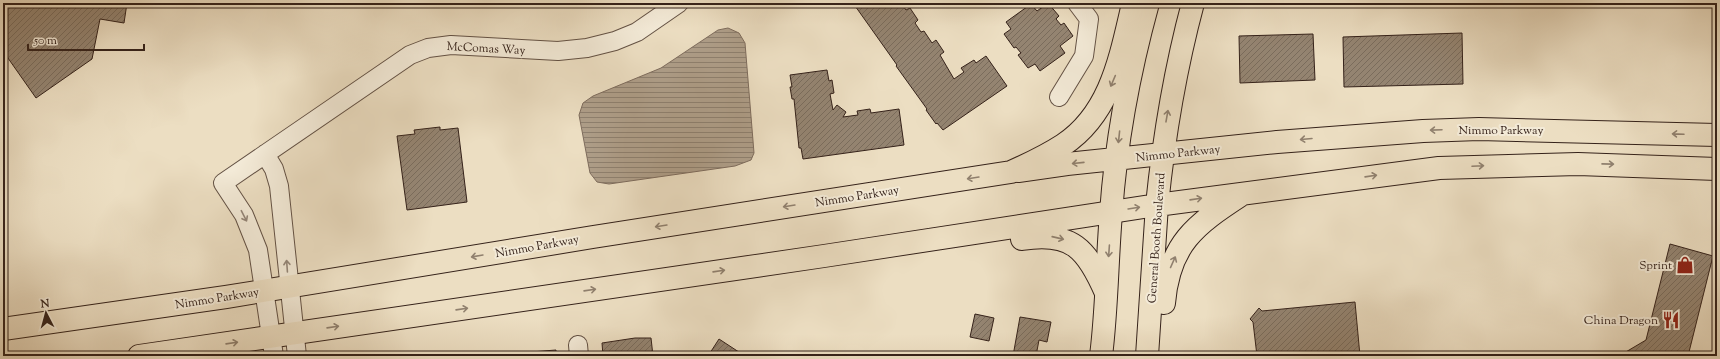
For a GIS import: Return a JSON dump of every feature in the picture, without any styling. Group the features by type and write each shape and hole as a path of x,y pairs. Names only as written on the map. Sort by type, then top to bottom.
{"main road":[{"path":"1011,172 1063,145 1078,134 1090,120 1104,100 1114,80 1132,8 1135,3"},
{"path":"1102,356 1111,212 1116,159 1127,89 1148,3"},
{"name":"General Booth Boulevard","path":"1147,356 1157,204 1162,154 1172,92 1193,3"},
{"name":"Nimmo Parkway","path":"3,329 289,287 593,237 1011,172 1116,159 1292,140 1423,130 1479,129 1717,135"},
{"path":"140,356 272,347 294,333 824,256 1157,204 1388,173 1447,168 1578,164 1640,165 1717,169"},
{"path":"1160,356 1166,282 1170,265 1178,251 1206,220 1245,193"},
{"path":"824,256 898,257 1050,236 1063,239 1087,256 1096,270 1106,292"}],"street":[{"name":"McComas Way","path":"272,347 258,250 244,215 223,183 410,55 428,48 451,45 558,51 587,48 615,41 637,32 680,3"},
{"path":"1059,97 1084,56 1089,19 1077,3"},
{"path":"265,154 274,169 279,186 296,356"}],"shaded area":[{"path":"728,28 739,33 745,43 754,153 751,160 735,166 609,184 597,182 590,173 579,115 583,103 593,96 661,68 718,30"}],"building":[{"path":"3,3 127,3 124,23 100,19 92,59 36,98 3,51"},
{"path":"853,3 901,3 906,10 910,8 918,20 915,23 921,32 924,31 932,43 936,40 944,52 940,55 954,79 964,72 961,68 974,60 976,63 986,56 1007,86 943,130 937,123 936,124 926,110 927,109 896,66 897,65"},
{"path":"1048,3 1059,16 1056,19 1061,25 1064,23 1073,36 1060,46 1065,53 1040,71 1035,64 1028,68 1018,55 1021,53 1016,47 1014,48 1004,34 1011,29 1006,22 1031,4 1037,11"},
{"path":"1462,33 1463,84 1344,87 1343,37"},
{"path":"1313,34 1315,80 1240,83 1239,36"},
{"path":"827,70 829,81 832,80 834,93 830,94 833,110 837,105 846,112 843,117 858,115 857,111 870,109 871,113 899,109 904,145 803,159 801,148 799,148 794,99 792,99 790,87 792,87 790,75"},
{"path":"440,127 440,130 458,128 467,202 407,210 397,136 415,134 414,130"},
{"path":"1670,244 1713,256 1688,356 1619,356 1646,340"},
{"path":"1355,302 1360,356 1257,356 1253,322 1250,319 1259,308 1262,311"},
{"path":"975,314 994,318 989,341 970,337"},
{"path":"1020,317 1051,322 1047,342 1039,340 1036,356 1013,356"},
{"path":"635,338 651,338 653,356 603,356 602,343"},
{"path":"719,339 745,356 708,356"},
{"path":"556,350 556,356 506,356 506,354"}],"place":[{"name":"Sprint","path":"1685,265"},
{"name":"China Dragon","path":"1671,320"}]}
